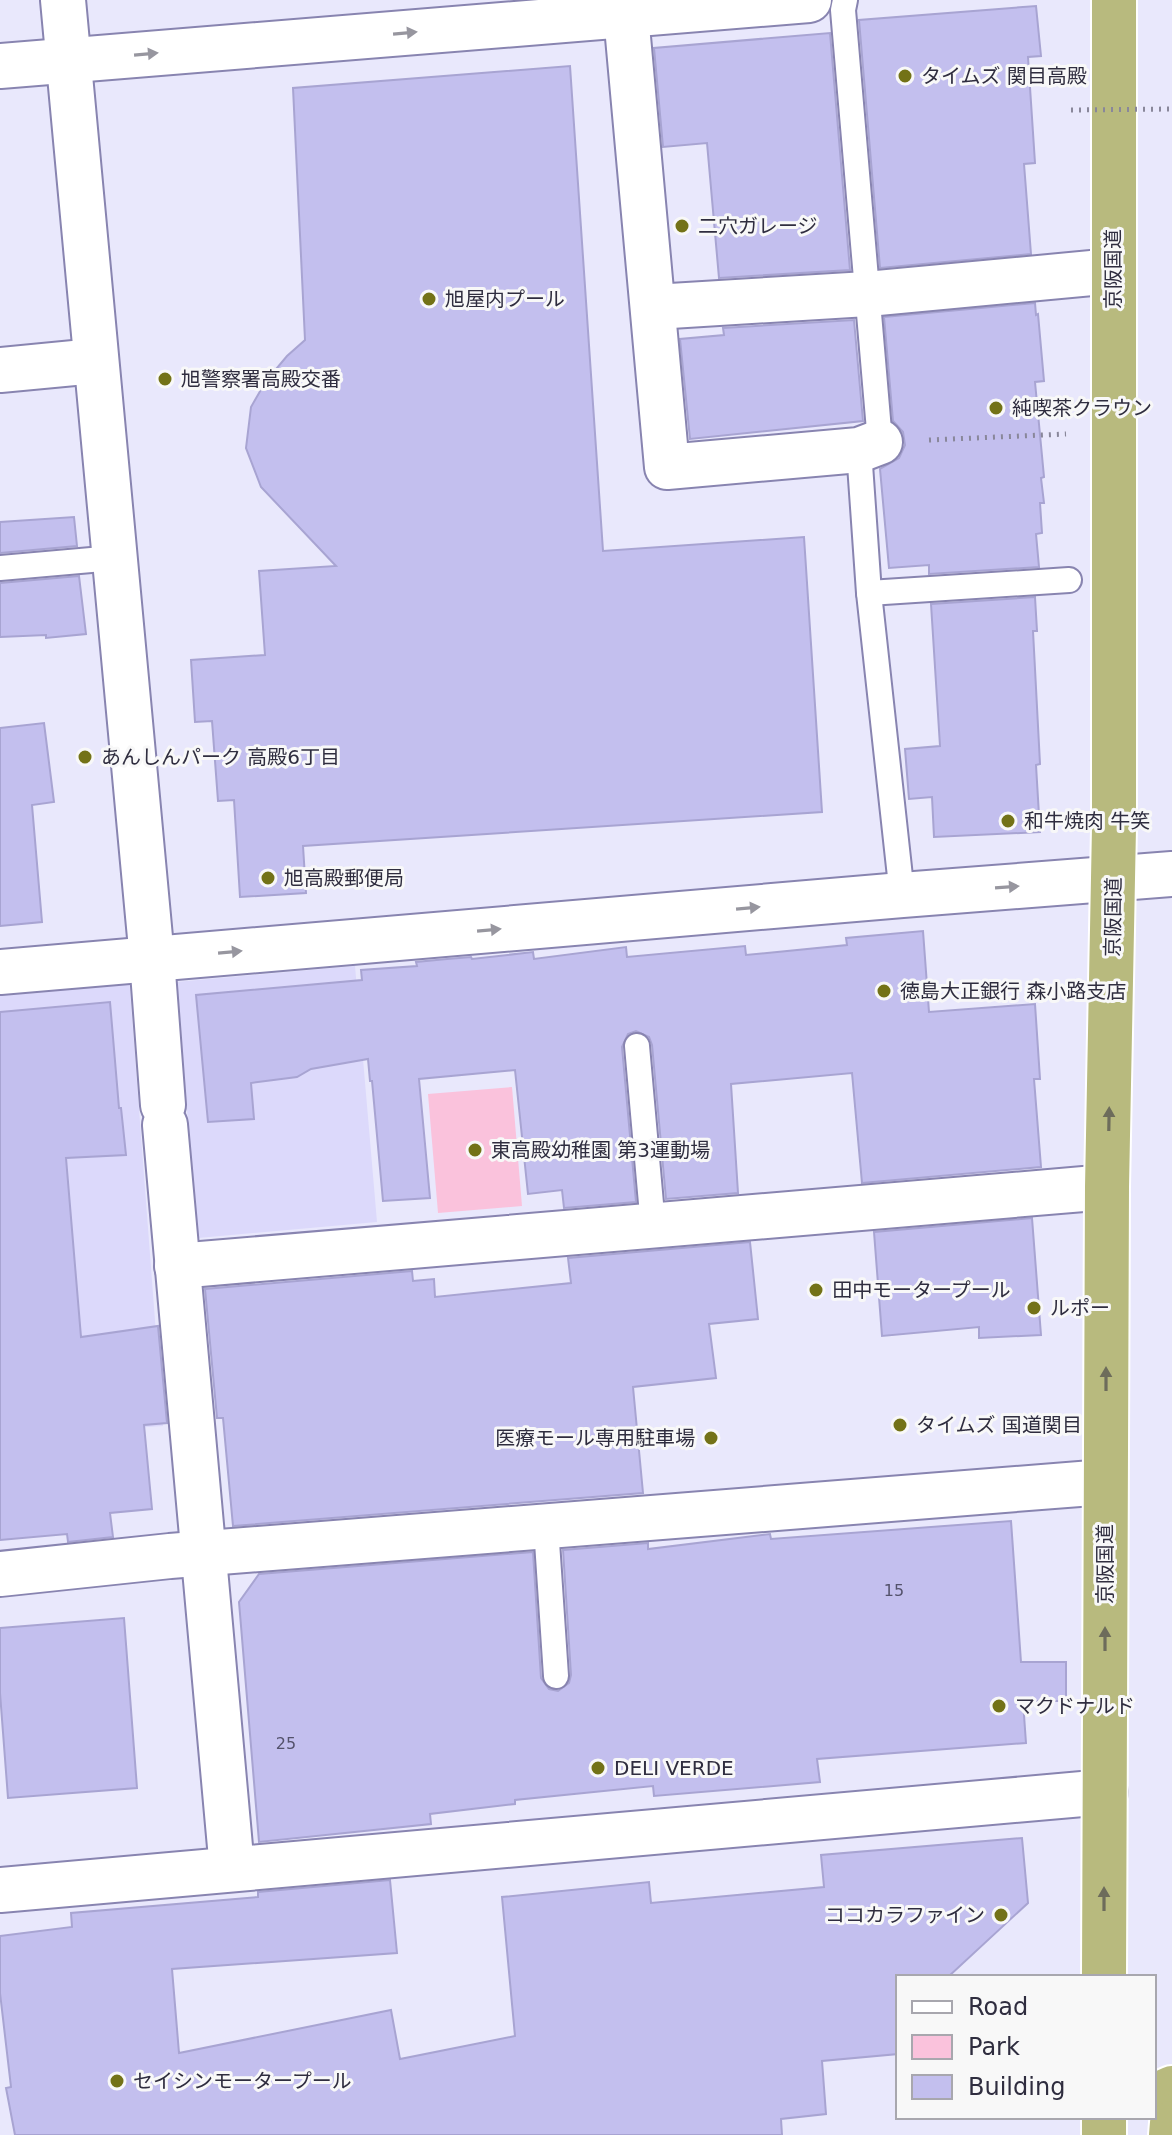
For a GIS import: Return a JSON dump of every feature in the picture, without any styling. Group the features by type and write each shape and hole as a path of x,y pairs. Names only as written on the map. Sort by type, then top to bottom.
{"highway":[{"name":"京阪国道","path":"1104,1975 1107,1187 1114,879 1114,0"},
{"path":"1171,2135 1172,2123"}],"street":[{"path":"63,0 232,1869"},
{"path":"0,66 809,0"},
{"path":"626,15 667,467 870,446"},
{"path":"654,307 867,294 1113,271"},
{"path":"0,370 95,361"},
{"path":"0,972 1172,874"},
{"path":"177,1266 1107,1187"},
{"path":"0,1574 204,1554 1105,1482"},
{"path":"0,1890 1105,1792"}],"lane":[{"path":"845,0 843,10 867,294 869,593 902,895"},
{"path":"0,568 114,558"},
{"path":"869,593 1069,580"},
{"path":"637,1046 653,1226"},
{"path":"546,1527 556,1676"}],"path":[{"path":"1071,110 1172,109"},
{"path":"870,446 1069,434"}],"shaded area":[{"path":"355,966 377,1222 198,1238 176,982"},
{"path":"129,977 163,1426 0,1437 0,987"}],"green space":[{"name":"東高殿幼稚園 第3運動場","path":"512,1087 522,1206 438,1213 428,1094"}],"building":[{"path":"1036,6 1041,56 1028,57 1035,163 1024,164 1031,254 880,268 859,20"},
{"path":"830,33 850,270 719,278 707,143 663,147 654,48"},
{"path":"570,66 603,551 804,537 822,812 303,846 306,893 240,897 234,800 218,801 212,721 195,722 191,660 265,655 259,571 336,566 261,487 246,448 251,407 266,381 305,340 293,88"},
{"path":"1035,303 1044,381 1035,382 1044,477 1041,478 1044,503 1040,503 1042,533 1036,534 1039,567 929,574 929,565 889,568 880,469 899,458 905,445 903,432 893,421 884,317"},
{"path":"854,320 863,421 690,439 680,339 724,335 723,328"},
{"path":"74,517 77,546 0,553 0,522"},
{"path":"79,576 86,634 46,638 46,635 0,637 0,583"},
{"path":"1035,597 1037,631 1033,631 1040,832 934,837 932,797 909,799 905,749 940,746 931,604"},
{"path":"44,723 54,802 32,805 42,922 0,926 0,728"},
{"path":"923,931 929,1012 1035,1004 1040,1079 1034,1079 1041,1167 862,1183 852,1073 731,1084 738,1193 666,1199 652,1045 649,1037 636,1031 628,1034 622,1047 636,1202 564,1208 562,1190 528,1194 515,1070 419,1079 430,1198 383,1201 368,1059 311,1069 297,1077 251,1083 254,1119 208,1122 196,995 362,980 361,970 417,966 416,962 447,959 533,952 534,959 626,947 627,957 745,946 746,955 847,945 846,938"},
{"path":"110,1002 126,1155 66,1158 81,1337 158,1326 167,1423 144,1425 152,1509 110,1513 113,1537 68,1542 67,1534 0,1540 0,1012"},
{"path":"1032,1218 1041,1335 979,1338 979,1327 882,1336 874,1232"},
{"path":"750,1242 758,1319 709,1324 716,1378 633,1387 643,1493 233,1526 223,1418 217,1418 205,1289 412,1271 413,1281 434,1279 435,1297 571,1283 568,1258"},
{"path":"1011,1521 1021,1662 1066,1662 1066,1701 1023,1701 1026,1743 817,1759 820,1782 654,1796 653,1786 515,1800 515,1804 430,1814 431,1824 259,1842 239,1602 259,1574 533,1552 541,1678 549,1689 558,1691 569,1683 571,1675 563,1550 648,1543 648,1549 770,1534 771,1539"},
{"path":"124,1618 137,1788 8,1798 0,1693 0,1628"},
{"path":"1022,1838 1028,1903 950,1975 896,1975 896,2054 822,2061 826,2114 781,2119 782,2135 15,2135 6,2088 11,2087 0,1993 0,1936 72,1927 71,1913 258,1897 258,1892 390,1880 397,1953 172,1969 179,2053 391,2010 400,2059 515,2036 502,1897 649,1882 651,1903 824,1887 821,1855"}],"place":[{"name":"タイムズ 関目高殿","path":"905,76"},
{"name":"二穴ガレージ","path":"682,226"},
{"name":"旭屋内プール","path":"429,299"},
{"name":"旭警察署高殿交番","path":"165,379"},
{"name":"純喫茶クラウン","path":"996,408"},
{"name":"あんしんパーク 高殿6丁目","path":"85,757"},
{"name":"和牛焼肉 牛笑","path":"1008,821"},
{"name":"旭高殿郵便局","path":"268,878"},
{"name":"徳島大正銀行 森小路支店","path":"884,991"},
{"name":"東高殿幼稚園 第3運動場","path":"475,1150"},
{"name":"田中モータープール","path":"816,1290"},
{"name":"ルポー","path":"1034,1308"},
{"name":"タイムズ 国道関目","path":"900,1425"},
{"name":"医療モール専用駐車場","path":"711,1438"},
{"name":"マクドナルド","path":"999,1706"},
{"name":"DELI VERDE","path":"598,1768"},
{"name":"ココカラファイン","path":"1001,1915"},
{"name":"セイシンモータープール","path":"117,2081"}]}
